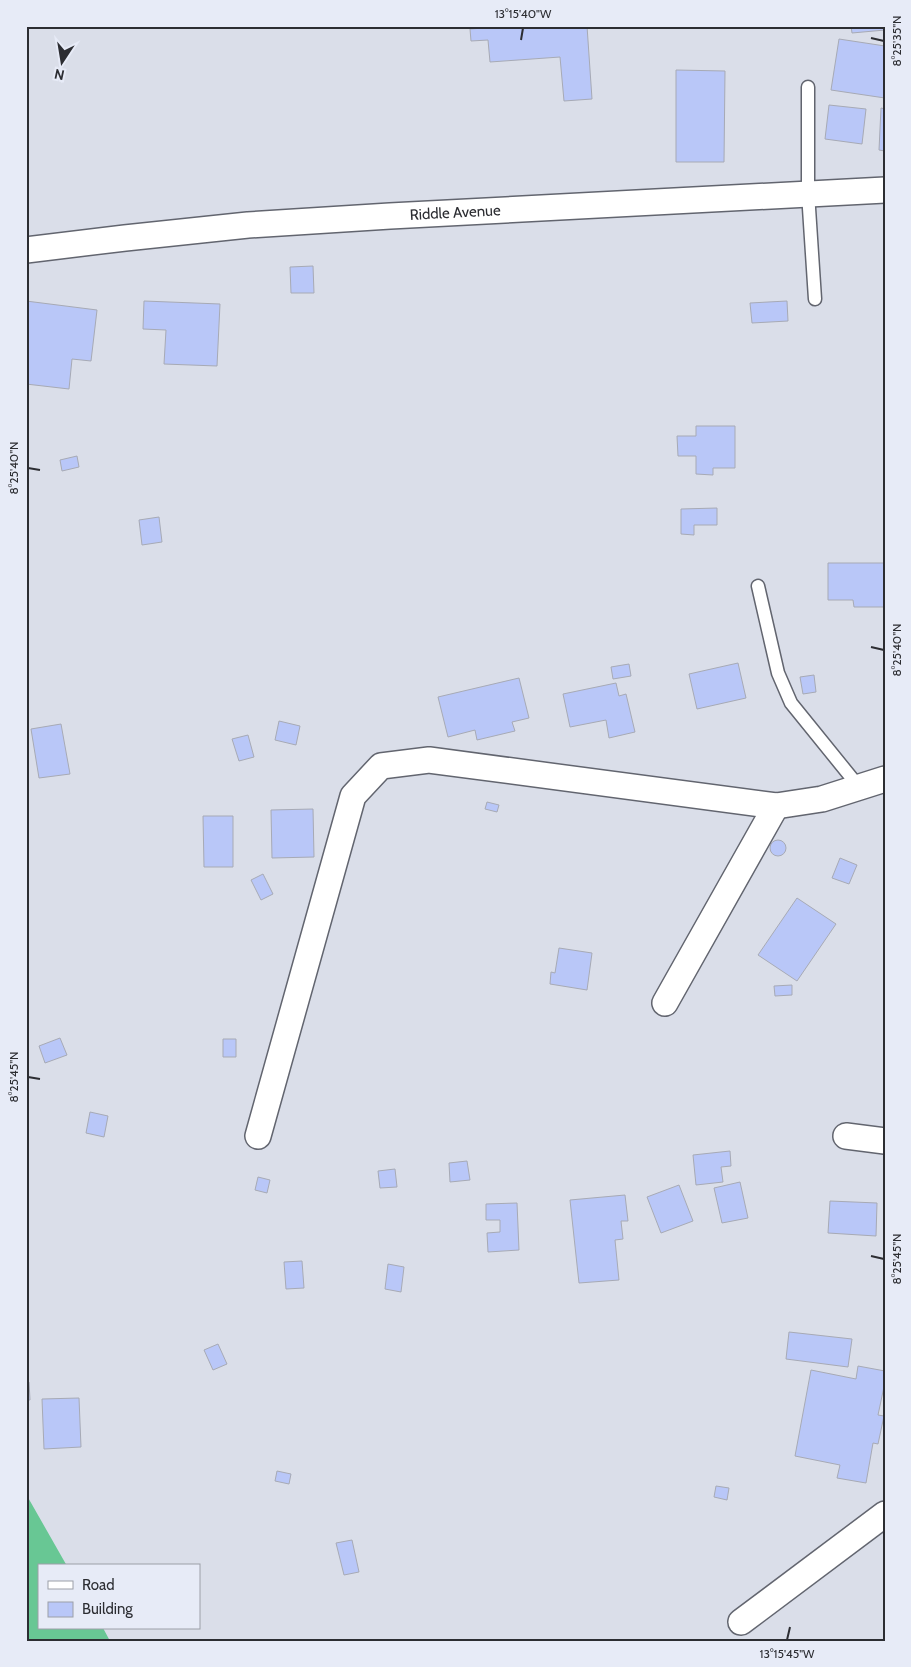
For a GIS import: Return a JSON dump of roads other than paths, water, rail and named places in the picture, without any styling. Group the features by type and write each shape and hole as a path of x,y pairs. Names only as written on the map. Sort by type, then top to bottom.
{"street":[{"name":"Riddle Avenue","path":"26,250 248,225 885,190"},
{"path":"258,1136 353,796 381,766 429,760 776,806 822,799 885,779"},
{"path":"665,1003 776,806"},
{"path":"846,1136 885,1141"},
{"path":"741,1622 885,1514"}],"lane":[{"path":"808,87 808,193 815,299"},
{"path":"758,586 778,673 791,703 860,787"}]}
